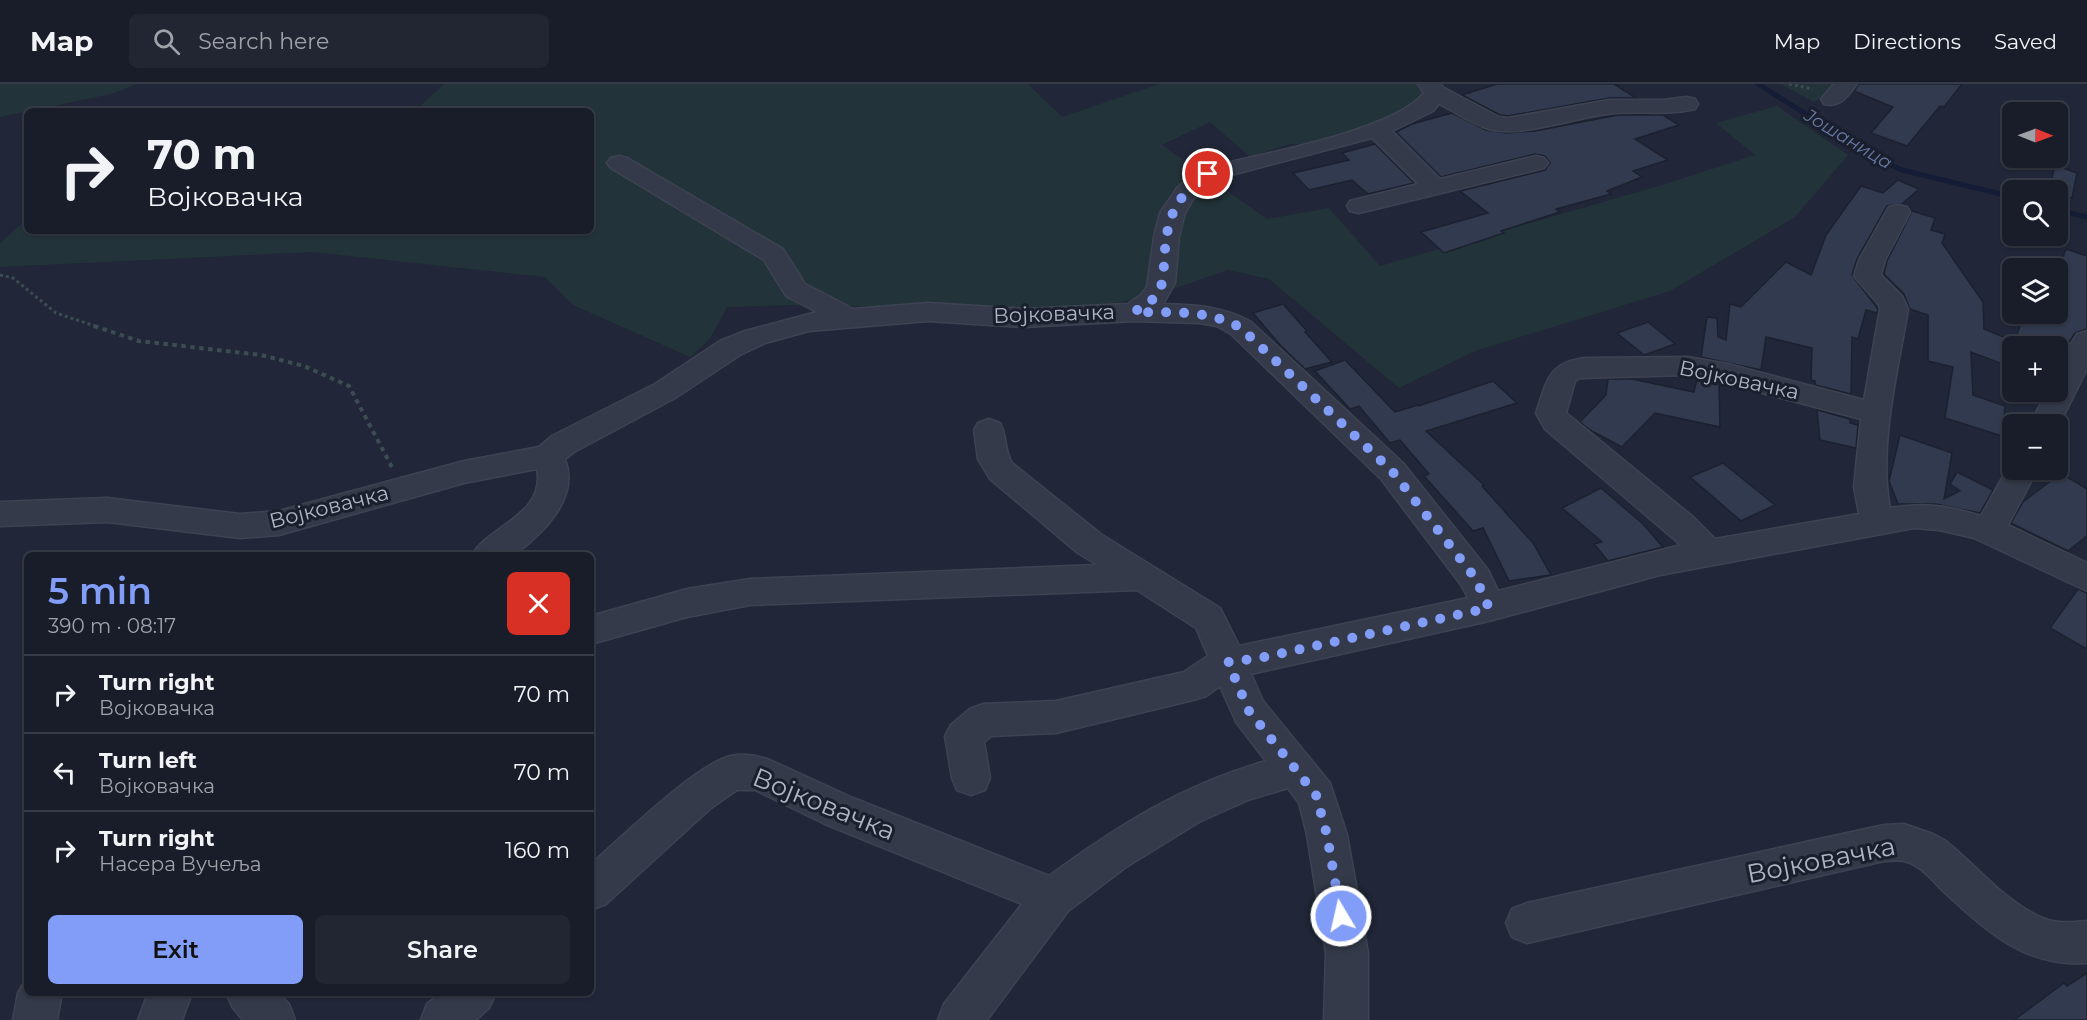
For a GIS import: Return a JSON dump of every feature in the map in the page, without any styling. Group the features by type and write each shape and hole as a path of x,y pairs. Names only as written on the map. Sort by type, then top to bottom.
{"street":[{"path":"1433,89 1500,125 1517,125 1604,98 1663,107 1687,104"},
{"path":"1134,312 1154,299 1160,291 1170,218 1180,199 1198,181 1216,172 1328,146 1377,130 1427,105 1434,99 1433,89"},
{"path":"1377,130 1433,186"},
{"path":"619,163 774,255 795,290 848,318"},
{"path":"1359,206 1433,186 1536,163"},
{"path":"1876,521 1870,487 1876,413 1894,309 1892,302 1867,276 1872,260 1898,212"},
{"name":"Војковачка","path":"0,514 107,510 240,526 279,523 311,516 464,472 548,456 563,444 665,391 730,348 808,322 928,312 1024,318 1134,312 1199,314 1224,318 1241,328 1392,471 1476,579 1489,608"},
{"path":"2050,414 2087,340"},
{"name":"Војковачка","path":"1708,553 1682,526 1556,422 1551,413 1553,403 1566,373 1574,369 1586,368 1688,366 1728,374 1876,413"},
{"path":"990,430 993,459 1001,471 1046,510 1090,544 1208,618 1249,711 1316,795 1327,835 1347,953 1346,1020"},
{"path":"493,552 520,531 546,502 554,480 554,470 548,456"},
{"path":"1990,530 2017,480"},
{"path":"971,778 964,736 983,720 1056,717 1193,685 1228,662 1271,655 1489,608 1660,562 1876,521 1929,516 1964,521 1990,530 2087,578"},
{"path":"594,629 687,603 750,592 1140,577"},
{"path":"960,1020 1053,897 1112,854 1185,809 1242,785 1296,769"},
{"name":"Војковачка","path":"594,887 697,796 731,773 744,771 758,773 839,811 1053,897"},
{"name":"Војковачка","path":"1527,923 1884,843 1908,843 1930,853 2013,924 2042,940 2073,945 2087,942"},
{"path":"35,1020 39,996"},
{"path":"160,1020 169,996"},
{"path":"252,996 273,1020"},
{"path":"443,1020 471,996"}],"path":[{"path":"1790,84 1832,91"},
{"path":"0,274 14,278 57,313 139,341 261,355 304,366 349,386 403,489"}],"shaded area":[{"path":"0,84 137,84 111,94 43,108 24,108 24,112 0,117"},
{"path":"444,84 1028,84 1062,117 1159,84 1425,84 1423,104 1322,145 1290,144 1250,157 1210,122 1162,145 1267,219 1329,208 1380,266 1659,186 1755,155 1716,123 1777,106 1848,155 1795,217 1670,291 1475,351 1399,388 1269,279 1228,270 1161,293 1086,310 798,305 727,307 710,339 690,357 573,305 545,277 312,252 0,267 0,243 24,222 24,234 594,234 594,108 418,108"},
{"path":"1781,84 1839,84 1814,102"}],"building":[{"path":"1497,84 1614,84 1636,98 1609,98 1508,116 1500,115 1462,95"},
{"path":"1859,84 1962,84 1944,107 1940,106 1907,146 1871,133 1893,107 1854,91"},
{"path":"1452,113 1486,130 1506,133 1535,131 1618,115 1663,115 1679,125 1635,139 1668,160 1633,171 1642,177 1607,191 1611,194 1556,209 1560,212 1444,253 1421,232 1488,213 1460,191 1545,170 1550,163 1545,156 1535,154 1441,177 1396,132 1412,124"},
{"path":"1375,144 1414,183 1368,194 1352,180 1309,190 1293,173 1349,160 1342,153"},
{"path":"2054,168 2063,168 2077,173 2072,198 2068,197 2068,180 2051,180"},
{"path":"1898,180 1919,189 1902,204 1887,206 1857,259 1852,275 1878,309 1877,313 1866,310 1858,339 1852,337 1851,394 1815,385 1815,381 1811,380 1812,348 1766,337 1761,370 1701,357 1707,317 1717,318 1718,337 1726,340 1730,304 1741,307 1786,262 1811,275 1826,235 1861,186 1883,193"},
{"path":"1912,211 1935,218 1931,230 1945,234 1942,243 1983,302 1984,329 2002,336 2002,364 1971,352 1973,395 2005,406 2004,414 2002,414 2002,436 1945,418 1953,367 1928,361 1928,315 1910,309 1904,294 1884,274 1887,261"},
{"path":"2066,249 2087,256 2087,329 2075,333 2068,344 2068,336 2016,336 2021,324 2068,324 2068,258 2063,258"},
{"path":"1283,304 1332,362 1305,369 1281,346 1253,313"},
{"path":"1648,322 1675,344 1644,355 1617,333"},
{"path":"1345,360 1395,412 1493,381 1517,403 1426,431 1484,485 1482,486 1533,543 1551,575 1509,581 1483,528 1473,531 1424,476 1429,474 1400,440 1390,443 1359,406 1350,409 1315,371"},
{"path":"1608,379 1632,379 1694,392 1697,379 1719,384 1720,427 1655,413 1622,447 1580,422 1606,395"},
{"path":"1817,410 1850,419 1850,423 1858,425 1856,448 1820,440"},
{"path":"1900,435 1952,453 1944,499 1960,491 1950,484 1957,472 1993,490 1980,513 1936,504 1898,504 1889,481"},
{"path":"1723,463 1775,505 1741,521 1690,477"},
{"path":"2068,477 2087,489 2087,536 2068,551 2011,523 2023,502 2052,480 2068,480"},
{"path":"1601,488 1643,524 1663,547 1608,561 1594,544 1602,542 1562,508"},
{"path":"2078,589 2087,593 2087,649 2050,628"},
{"path":"2087,973 2087,1020 2014,1020 2064,983 2067,986"}],"waterway":[{"name":"Јошаница","path":"1758,84 1876,158 1902,170 2002,194"},
{"name":"Јошаница","path":"2068,212 2087,217"}],"route":[{"path":"1208,174 1189,188 1174,209 1167,227 1163,281 1160,291 1154,299 1134,312 1199,314 1224,318 1241,328 1392,471 1476,579 1489,608 1260,658 1228,662 1249,711 1316,795 1327,835 1341,916"}]}
